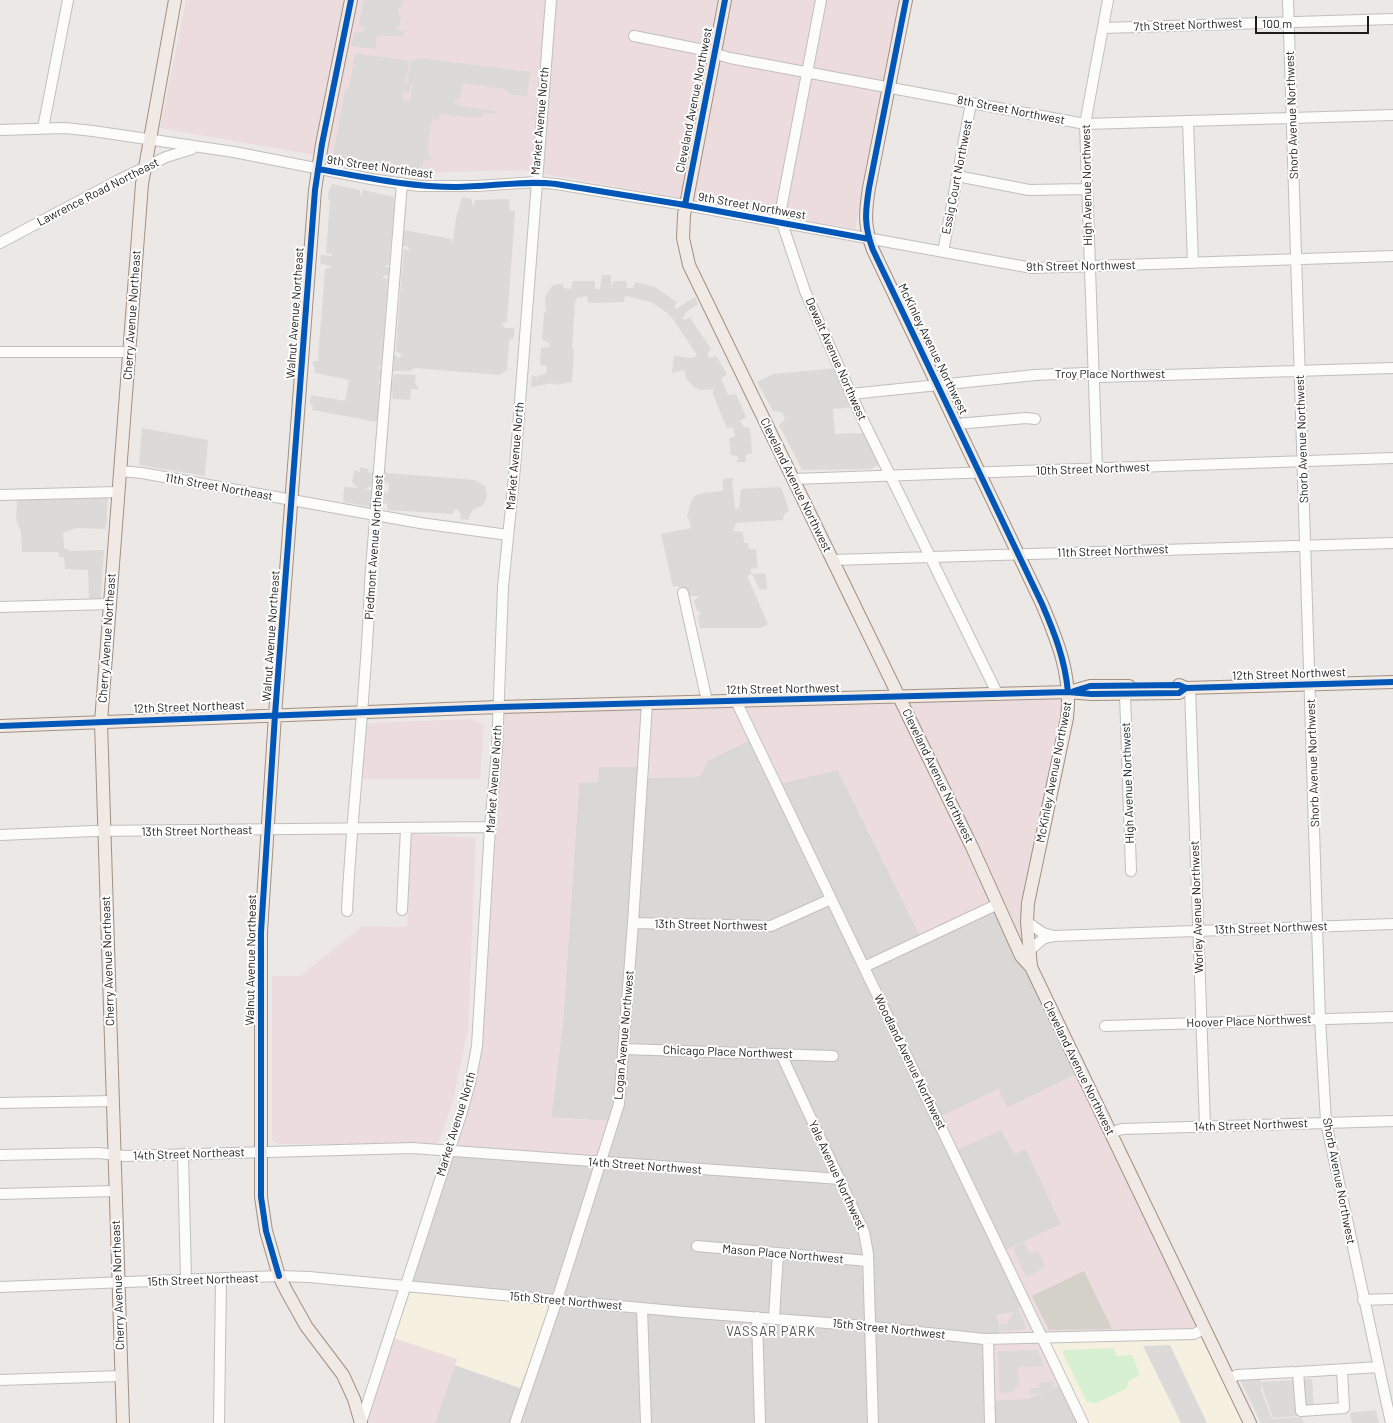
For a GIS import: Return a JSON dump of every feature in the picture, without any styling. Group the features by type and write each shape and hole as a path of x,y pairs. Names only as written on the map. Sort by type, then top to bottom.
{"main road":[{"name":"Cherry Avenue Northeast","path":"123,1423 101,722 142,184 175,0"},
{"name":"Walnut Avenue Northeast","path":"351,0 318,168 275,715 268,830 260,978 260,1151 263,1214 270,1248 279,1276 286,1292 306,1326 343,1375 354,1399 361,1423"},
{"name":"Cleveland Avenue Northwest","path":"725,0 686,205 683,238 689,265 972,847 1022,956 1031,967 1249,1423"},
{"name":"McKinley Avenue Northwest","path":"906,0 865,222 869,239 1056,636 1064,663 1068,692 1067,718 1031,886 1027,922 1031,967"},
{"name":"12th Street Northwest","path":"1068,692 1090,686 1179,685 1188,688 1393,682"},
{"name":"12th Street Northwest","path":"499,707 1068,692 1125,694 1179,693 1188,688"},
{"name":"12th Street Northeast","path":"0,726 499,707"}],"street":[{"path":"43,128 68,0"},
{"name":"Market Avenue North","path":"361,1423 470,1083 476,1053 490,827 496,761 503,594 515,467 551,0"},
{"name":"Dewalt Avenue Northwest","path":"821,0 781,209 783,224 805,291 851,394 998,695"},
{"name":"High Avenue Northwest","path":"1097,468 1085,124 1108,0"},
{"name":"Shorb Avenue Northwest","path":"1288,0 1305,545 1311,684 1320,1019 1326,1122 1363,1300 1379,1367 1389,1398 1391,1423"},
{"name":"7th Street Northwest","path":"1103,28 1393,19"},
{"name":"8th Street Northwest","path":"634,36 807,72 1085,124 1393,115"},
{"name":"Essig Court Northwest","path":"943,252 971,103"},
{"path":"1188,122 1193,263"},
{"name":"9th Street Northeast","path":"0,130 77,128 199,147 402,183 455,187 536,182"},
{"name":"Lawrence Road Northeast","path":"0,243 144,168 179,152 199,147"},
{"path":"957,176 1029,190 1087,189"},
{"name":"9th Street Northwest","path":"536,182 591,189 686,205 783,224 1032,268 1393,256"},
{"name":"Piedmont Avenue Northeast","path":"348,911 352,829 368,634 370,582 402,183"},
{"path":"0,352 129,352"},
{"name":"Troy Place Northwest","path":"851,394 1035,375 1087,373 1100,377 1393,368"},
{"path":"957,424 1026,418 1035,419"},
{"name":"10th Street Northwest","path":"793,479 1393,458"},
{"name":"11th Street Northeast","path":"120,471 142,473 376,515 508,535"},
{"path":"0,495 118,492"},
{"name":"11th Street Northwest","path":"833,560 1393,542"},
{"path":"683,593 707,701"},
{"path":"0,607 110,604"},
{"name":"Worley Avenue Northwest","path":"1188,688 1205,1126"},
{"name":"High Avenue Northwest","path":"1125,694 1132,871"},
{"name":"Woodland Avenue Northwest","path":"736,701 1083,1423"},
{"name":"Logan Avenue Northwest","path":"515,1423 557,1300 619,1104 633,923 647,703"},
{"name":"13th Street Northeast","path":"0,835 104,831 490,827"},
{"path":"402,910 406,828"},
{"name":"13th Street Northwest","path":"633,923 771,926 831,899"},
{"path":"864,967 998,904"},
{"name":"13th Street Northwest","path":"1027,922 1043,933 1054,936"},
{"name":"13th Street Northwest","path":"1030,950 1044,938 1054,936 1393,924"},
{"name":"Hoover Place Northwest","path":"1105,1026 1393,1017"},
{"name":"Chicago Place Northwest","path":"624,1049 833,1056"},
{"name":"Yale Avenue Northwest","path":"781,1054 864,1232 868,1261 873,1423"},
{"path":"0,1103 113,1101"},
{"name":"14th Street Northwest","path":"1110,1133 1122,1129 1393,1121"},
{"name":"14th Street Northeast","path":"0,1155 124,1156 260,1151 412,1148 449,1150"},
{"name":"14th Street Northwest","path":"449,1150 840,1179"},
{"path":"183,1154 186,1280"},
{"path":"0,1194 116,1191"},
{"name":"Mason Place Northwest","path":"697,1246 868,1261"},
{"path":"774,1318 778,1253"},
{"name":"15th Street Northeast","path":"0,1287 279,1276 310,1277 405,1287"},
{"path":"219,1423 221,1278"},
{"name":"15th Street Northwest","path":"405,1287 774,1318 988,1339 1043,1339 1194,1334 1204,1329"},
{"path":"1363,1300 1393,1299"},
{"path":"642,1308 646,1423"},
{"path":"757,1317 760,1423"},
{"path":"988,1339 990,1423"},
{"path":"1228,1378 1237,1375 1379,1367"},
{"path":"1296,1372 1301,1411 1344,1408 1342,1369"},
{"path":"0,1380 121,1376"}],"shaded area":[{"path":"186,0 909,0 855,229 522,170 417,173 160,128"},
{"path":"364,0 403,0 402,6 398,8 398,14 401,16 399,27 395,28 397,30 405,31 404,37 377,35 375,49 351,46 355,31 361,32 364,29 364,26 361,28 359,24"},
{"path":"355,53 410,61 405,83 411,84 409,93 403,92 402,100 410,101 413,83 407,82 411,61 419,58 530,72 527,96 513,95 503,88 501,89 484,86 484,84 481,86 463,83 459,100 455,99 455,103 459,103 459,106 496,111 496,114 483,113 482,117 466,117 440,114 439,120 432,119 427,151 430,152 429,156 432,159 423,161 422,175 333,157 344,95 346,88 349,88"},
{"path":"332,184 360,190 361,197 363,190 394,197 394,202 396,203 393,218 389,265 383,266 390,268 392,265 391,278 385,275 382,277 388,279 382,364 380,367 376,368 380,369 384,367 382,379 380,379 378,383 383,385 377,422 312,410 313,405 310,404 311,395 345,401 349,380 315,373 315,367 313,366 313,361 318,361 319,359 325,269 332,267 320,263 321,255 332,256 331,254 326,253 330,200 328,199 329,190"},
{"path":"462,198 471,198 473,207 475,200 509,199 510,211 515,211 507,322 501,324 505,328 514,328 514,337 509,341 507,370 500,375 415,368 410,371 393,371 394,355 399,358 402,355 396,351 400,294 404,249 410,251 407,246 401,246 402,236 405,230 451,239 452,245 456,218"},
{"path":"602,275 611,275 611,286 614,281 626,281 627,288 633,288 635,282 655,287 677,302 674,307 676,309 695,297 698,304 686,312 683,318 684,320 690,318 711,349 707,354 710,358 716,356 727,374 721,379 728,395 736,394 746,417 740,421 744,427 750,428 752,453 746,455 746,462 735,462 738,460 737,456 731,455 729,439 735,436 733,427 727,428 712,392 715,389 700,390 694,387 686,378 684,370 672,373 674,356 693,358 697,355 673,319 666,312 651,302 625,296 624,302 588,303 587,296 577,298 575,303 572,348 574,351 572,382 556,385 553,383 531,387 532,375 537,377 546,373 547,367 540,364 541,348 549,347 549,342 542,340 544,313 546,312 545,297 548,292 552,286 557,284 562,284 564,288 571,289 573,281 595,281 595,289 600,289"},
{"path":"837,368 855,407 833,409 835,434 864,433 881,464 871,469 802,470 779,425 785,419 782,412 773,411 757,382 773,374"},
{"path":"394,374 416,375 415,383 419,389 411,389 410,400 392,399 393,391 390,392 391,380 393,382"},
{"path":"142,428 208,440 205,476 139,465"},
{"path":"360,467 369,469 367,472 369,473 374,472 371,486 365,489 374,491 372,507 343,502 344,487 358,488 352,482 354,470 360,472"},
{"path":"384,469 387,473 475,480 485,486 487,493 486,500 483,505 473,510 470,514 469,520 460,519 461,514 457,509 455,509 453,514 388,510 387,503 383,504 383,491 387,494 389,487 388,482 383,484"},
{"path":"734,478 732,482 735,509 739,508 741,489 781,487 789,511 784,514 783,520 736,523 733,531 743,532 744,543 748,543 749,549 756,549 758,568 750,569 752,574 747,576 768,624 761,628 700,628 698,616 701,612 697,611 694,601 699,596 688,596 686,592 677,586 673,587 661,534 691,528 687,517 692,499 696,495 703,493 723,491 723,479"},
{"path":"108,498 106,529 76,528 63,533 64,548 71,551 104,550 101,599 89,600 88,570 65,569 64,557 59,557 59,552 22,552 21,532 16,519 17,500"},
{"path":"766,573 767,589 760,590 752,574"},
{"path":"1064,698 1024,947 1020,943 1001,900 921,938 838,770 772,786 750,739 709,760 699,777 648,778 647,767 599,767 598,782 579,783 563,1022 551,1117 610,1121 599,1157 454,1147 476,1071 503,710"},
{"path":"472,719 484,725 480,779 362,779 367,725 373,723"},
{"path":"751,739 772,785 838,770 921,938 866,963 832,894 765,923 629,920 616,1082 610,1121 551,1118 563,1022 579,783 599,766 647,767 648,778 709,760"},
{"path":"411,834 476,838 468,1029 453,1100 439,1142 437,1144 278,1144 272,1140 272,976 300,976 363,926 407,927"},
{"path":"831,899 864,967 998,904 1081,1072 1007,1108 998,1089 1001,1129 1026,1149 1061,1224 1027,1304 1015,1312 997,1315 1001,1340 1028,1399 1064,1384 1083,1423 646,1423 642,1308 557,1300 615,1118 633,923 771,926"},
{"path":"1081,1072 1204,1329 1028,1399 990,1401 988,1339 1001,1340 997,1315 1015,1312 1018,1308 1026,1304 1001,1252 1061,1224 1026,1149 1014,1154 1001,1130 953,1152 937,1118 998,1089 1007,1108"},
{"path":"451,1155 597,1165 555,1296 410,1282"},
{"path":"1024,1242 1030,1255 1038,1251 1046,1267 1026,1277 1013,1248"},
{"path":"1084,1271 1112,1329 1049,1330 1032,1296"},
{"path":"411,1291 552,1303 520,1388 455,1365 457,1359 394,1338"},
{"path":"552,1303 639,1312 643,1423 435,1423 455,1365 520,1388"},
{"path":"1018,1308 1026,1327 1024,1330 1001,1331 1000,1324 1008,1323 1007,1321 1012,1317 1012,1313"},
{"path":"1204,1329 1248,1423 1083,1423 1043,1339"},
{"path":"394,1338 457,1359 435,1423 365,1423"},
{"path":"1170,1345 1207,1423 1181,1423 1143,1346"},
{"path":"1037,1350 1044,1366 1018,1367 1019,1386 1015,1386 1015,1392 999,1393 998,1351"},
{"path":"1261,1379 1261,1382 1295,1380 1298,1416 1273,1418 1261,1384 1261,1390 1272,1419 1301,1417 1304,1423 1261,1423 1240,1380"},
{"path":"1296,1379 1312,1379 1314,1413 1299,1414"},
{"path":"1053,1381 1055,1387 1040,1394 1030,1395 1030,1388 1039,1388 1040,1382"},
{"path":"1376,1410 1379,1423 1352,1423 1350,1413"}],"green space":[{"path":"1114,1348 1116,1356 1132,1355 1140,1375 1128,1382 1126,1389 1096,1403 1087,1402 1063,1354 1063,1350"}],"cycle path":[{"path":"279,1276 266,1231 261,1197 261,932 275,715 315,190 322,144 351,0"},
{"path":"685,205 725,0"},
{"path":"906,0 869,188 866,212 868,234 873,250 1042,604 1059,647 1067,680 1068,692"},
{"path":"318,169 387,181 438,187 469,187 519,183 556,184 685,205 869,239"},
{"path":"1074,691 1090,686 1179,685 1186,688 1393,682"},
{"path":"0,726 499,707 1068,692 1091,694 1179,693 1186,688"}],"district":[{"name":"VASSAR PARK","path":"771,1332"}]}
